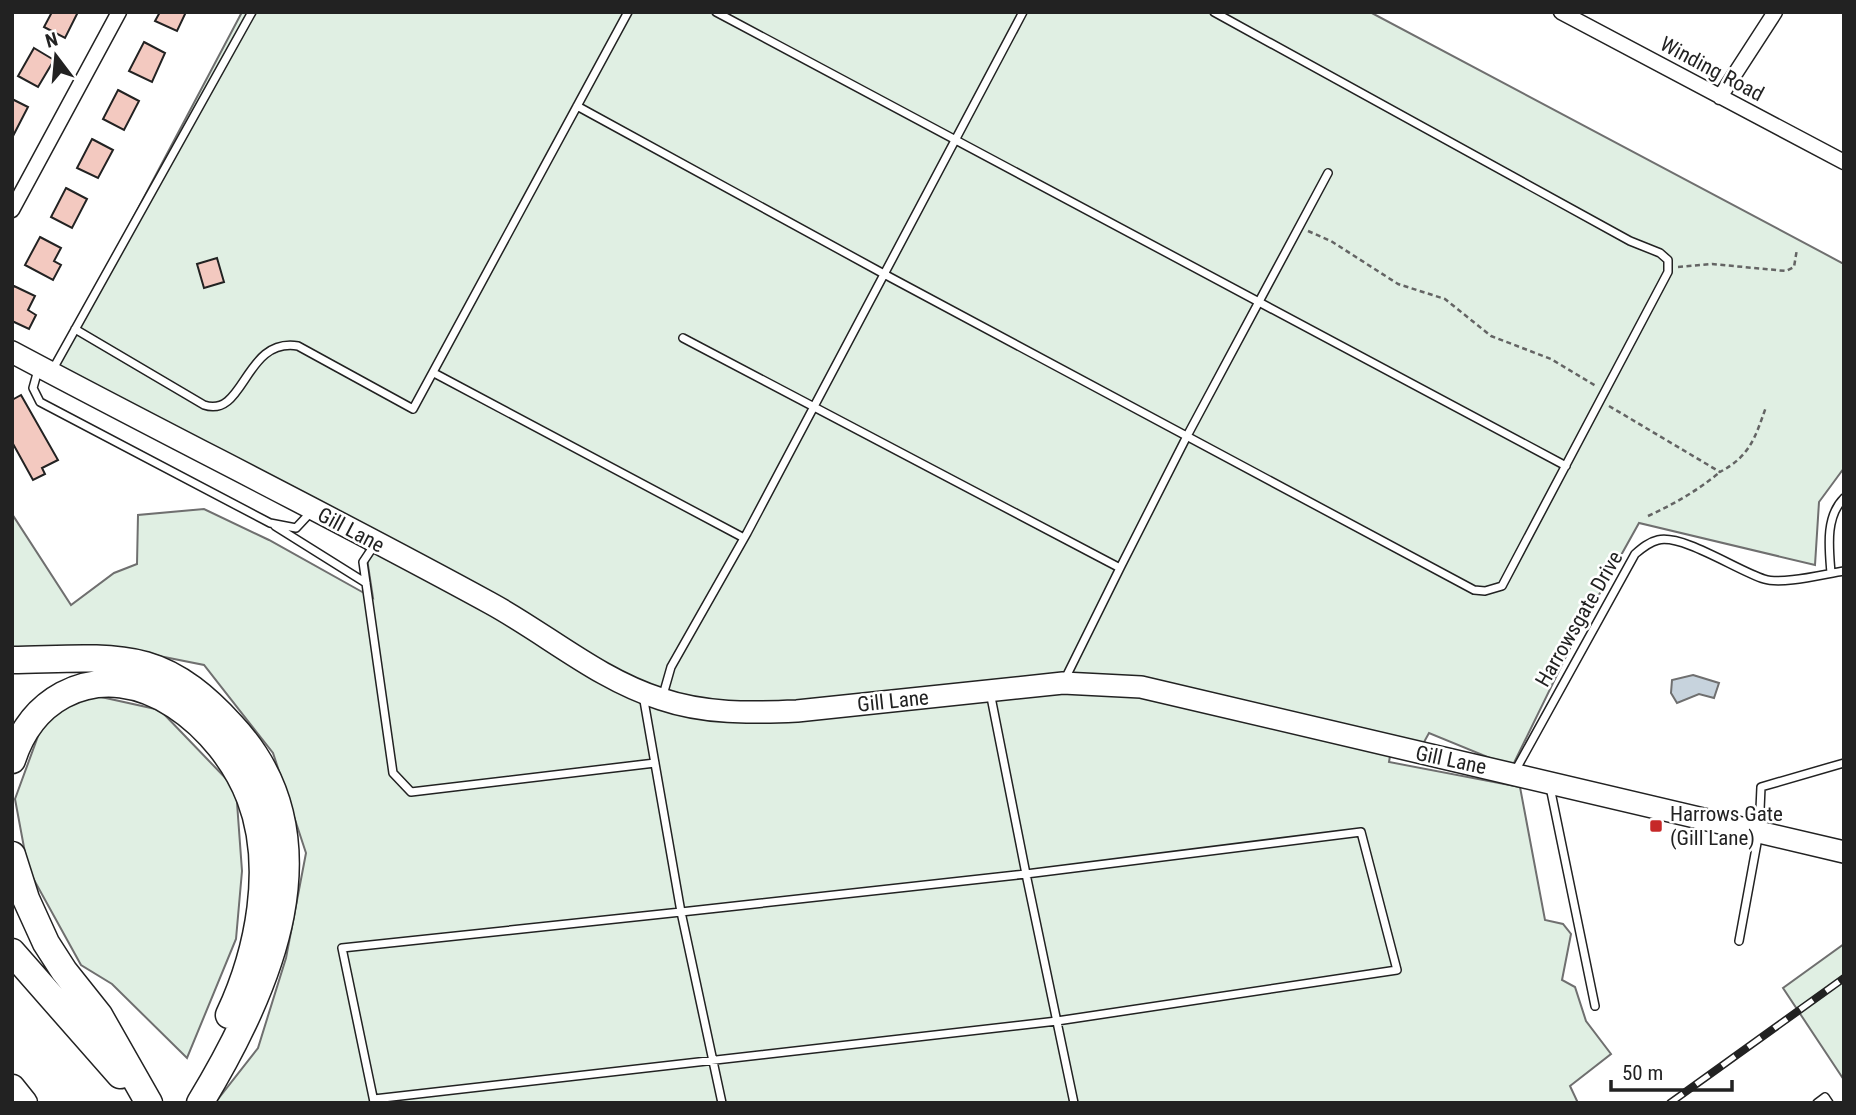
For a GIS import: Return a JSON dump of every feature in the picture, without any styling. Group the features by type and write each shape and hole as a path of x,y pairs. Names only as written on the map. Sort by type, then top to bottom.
{"highway":[{"path":"12,660 113,660 157,669 207,700 253,752 267,778 280,816 286,873 284,904 277,937 241,1009 200,1103"},
{"path":"12,760 23,732 49,704 74,690 99,684 127,685 153,693 190,717 210,735 232,763 249,796 261,844 261,885 241,1009 181,1103"},
{"path":"12,855 26,899 46,943 64,971 99,1015 147,1103"},
{"path":"12,952 147,1103"},
{"path":"12,1088 24,1103"}],"street":[{"path":"12,210 119,12"},
{"name":"Winding Road","path":"1560,12 1844,162"},
{"path":"1720,97 1775,12"},
{"name":"Gill Lane","path":"12,352 492,604 605,674 652,696 695,708 727,712 797,711 1063,683 1141,687 1844,852"}],"lane":[{"path":"252,12 75,329 33,388 40,402 270,523 366,583"},
{"path":"75,329 213,408 221,407 232,397 267,352 285,344 298,346 413,409 628,12"},
{"path":"716,12 1566,466"},
{"path":"722,1103 681,912 655,762 652,696 744,538 1023,12"},
{"path":"577,106 1474,590 1485,591 1502,586 1668,272 1668,260 1660,253 1630,241 1214,12"},
{"path":"1063,683 1187,436 1328,173"},
{"path":"683,338 1120,568"},
{"path":"434,373 744,538"},
{"path":"1831,573 1829,536 1832,518 1844,498"},
{"path":"270,523 296,528 312,510"},
{"name":"Harrowsgate Drive","path":"1514,773 1635,554 1647,544 1660,539 1671,540 1766,580 1808,578 1844,571"},
{"path":"375,543 363,562 393,773 411,792 655,762"},
{"path":"989,691 1074,1103"},
{"path":"1739,941 1759,832 1761,787 1844,763"},
{"path":"1549,782 1595,1006"},
{"path":"1362,832 1397,970 1057,1021 374,1101 342,948 681,912 1026,874 1362,832"},
{"path":"1817,1103 1825,1097 1829,1103"}],"path":[{"path":"1299,227 1331,241 1398,284 1445,299 1491,336 1551,359 1605,391"},
{"path":"1668,268 1712,264 1786,271 1794,267 1797,248"},
{"path":"1600,401 1720,472"},
{"path":"1648,516 1700,489 1744,455 1755,440 1766,407"}],"green space":[{"path":"242,12 1370,12 1844,264 1844,468 1819,502 1815,565 1639,523 1576,636 1512,767 1429,733 1418,753 1391,750 1389,762 1520,787 1545,920 1563,924 1571,934 1562,980 1575,987 1586,1021 1611,1054 1570,1086 1578,1103 215,1103 258,1048 286,958 306,853 273,753 204,665 114,647 12,649 12,514 71,605 114,573 137,564 138,515 204,509 269,540 373,598 364,539 51,373"},
{"path":"92,695 160,710 236,789 242,871 236,939 187,1058 112,984 81,965 28,869 15,799 45,717"},
{"path":"1844,944 1844,1080 1783,988"}],"shaded area":[{"path":"1693,675 1719,683 1714,698 1699,694 1677,703 1671,693 1672,680"}],"building":[{"path":"52,12 78,12 65,38 44,27"},
{"path":"160,12 186,12 177,31 155,21"},
{"path":"144,42 165,53 152,82 129,71"},
{"path":"34,48 54,60 38,87 18,76"},
{"path":"118,90 139,101 124,130 103,119"},
{"path":"12,99 28,107 13,136 12,135"},
{"path":"92,139 113,150 98,178 77,168"},
{"path":"66,188 87,199 72,228 51,217"},
{"path":"40,237 61,248 54,261 61,265 53,280 25,265"},
{"path":"217,258 224,282 204,288 197,264"},
{"path":"14,286 35,296 28,310 36,315 29,329 12,321"},
{"path":"21,395 58,460 42,468 45,474 33,480 12,442 12,400"}],"railway":[{"path":"1670,1103 1844,978"}],"place":[{"name":"Harrows Gate (Gill Lane)","path":"1656,826"}]}
